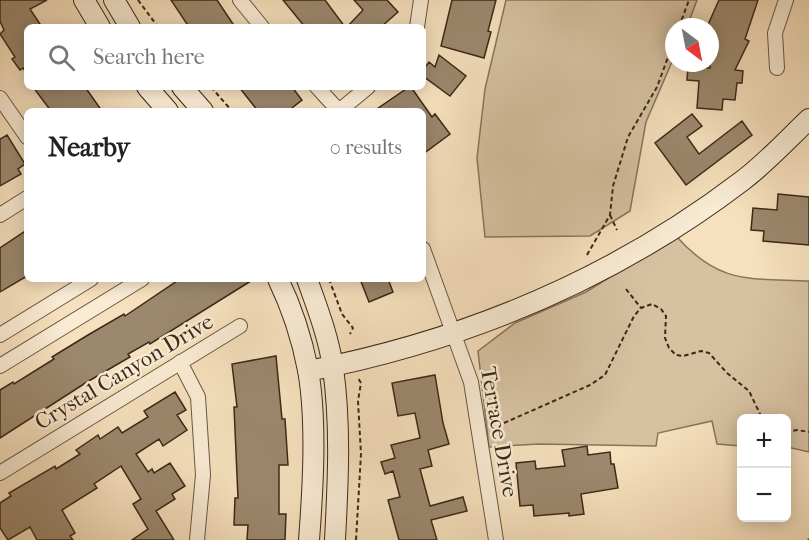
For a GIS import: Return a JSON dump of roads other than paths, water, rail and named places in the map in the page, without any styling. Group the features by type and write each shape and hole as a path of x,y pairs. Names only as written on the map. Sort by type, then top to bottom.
{"main road":[{"path":"84,0 98,24"},
{"path":"114,0 128,24"},
{"path":"150,90 165,108"},
{"path":"185,90 200,108"},
{"path":"308,371 455,333 533,304 600,273 675,228 744,180 809,119"},
{"path":"280,282 293,312 308,371 312,416 312,492 309,540"},
{"path":"308,282 333,366 339,460 335,540"}],"street":[{"path":"240,0 260,24"},
{"path":"418,24 422,0"},
{"path":"777,68 775,33 786,0"},
{"path":"320,90 336,108"},
{"path":"343,108 364,90"},
{"path":"0,98 24,133"},
{"path":"0,215 24,200"},
{"name":"Terrace Drive","path":"426,257 471,381 496,540"},
{"path":"0,335 86,282"},
{"path":"0,366 126,283"},
{"name":"Crystal Canyon Drive","path":"0,473 240,326"},
{"path":"180,362 198,397 203,475 197,540"}]}
